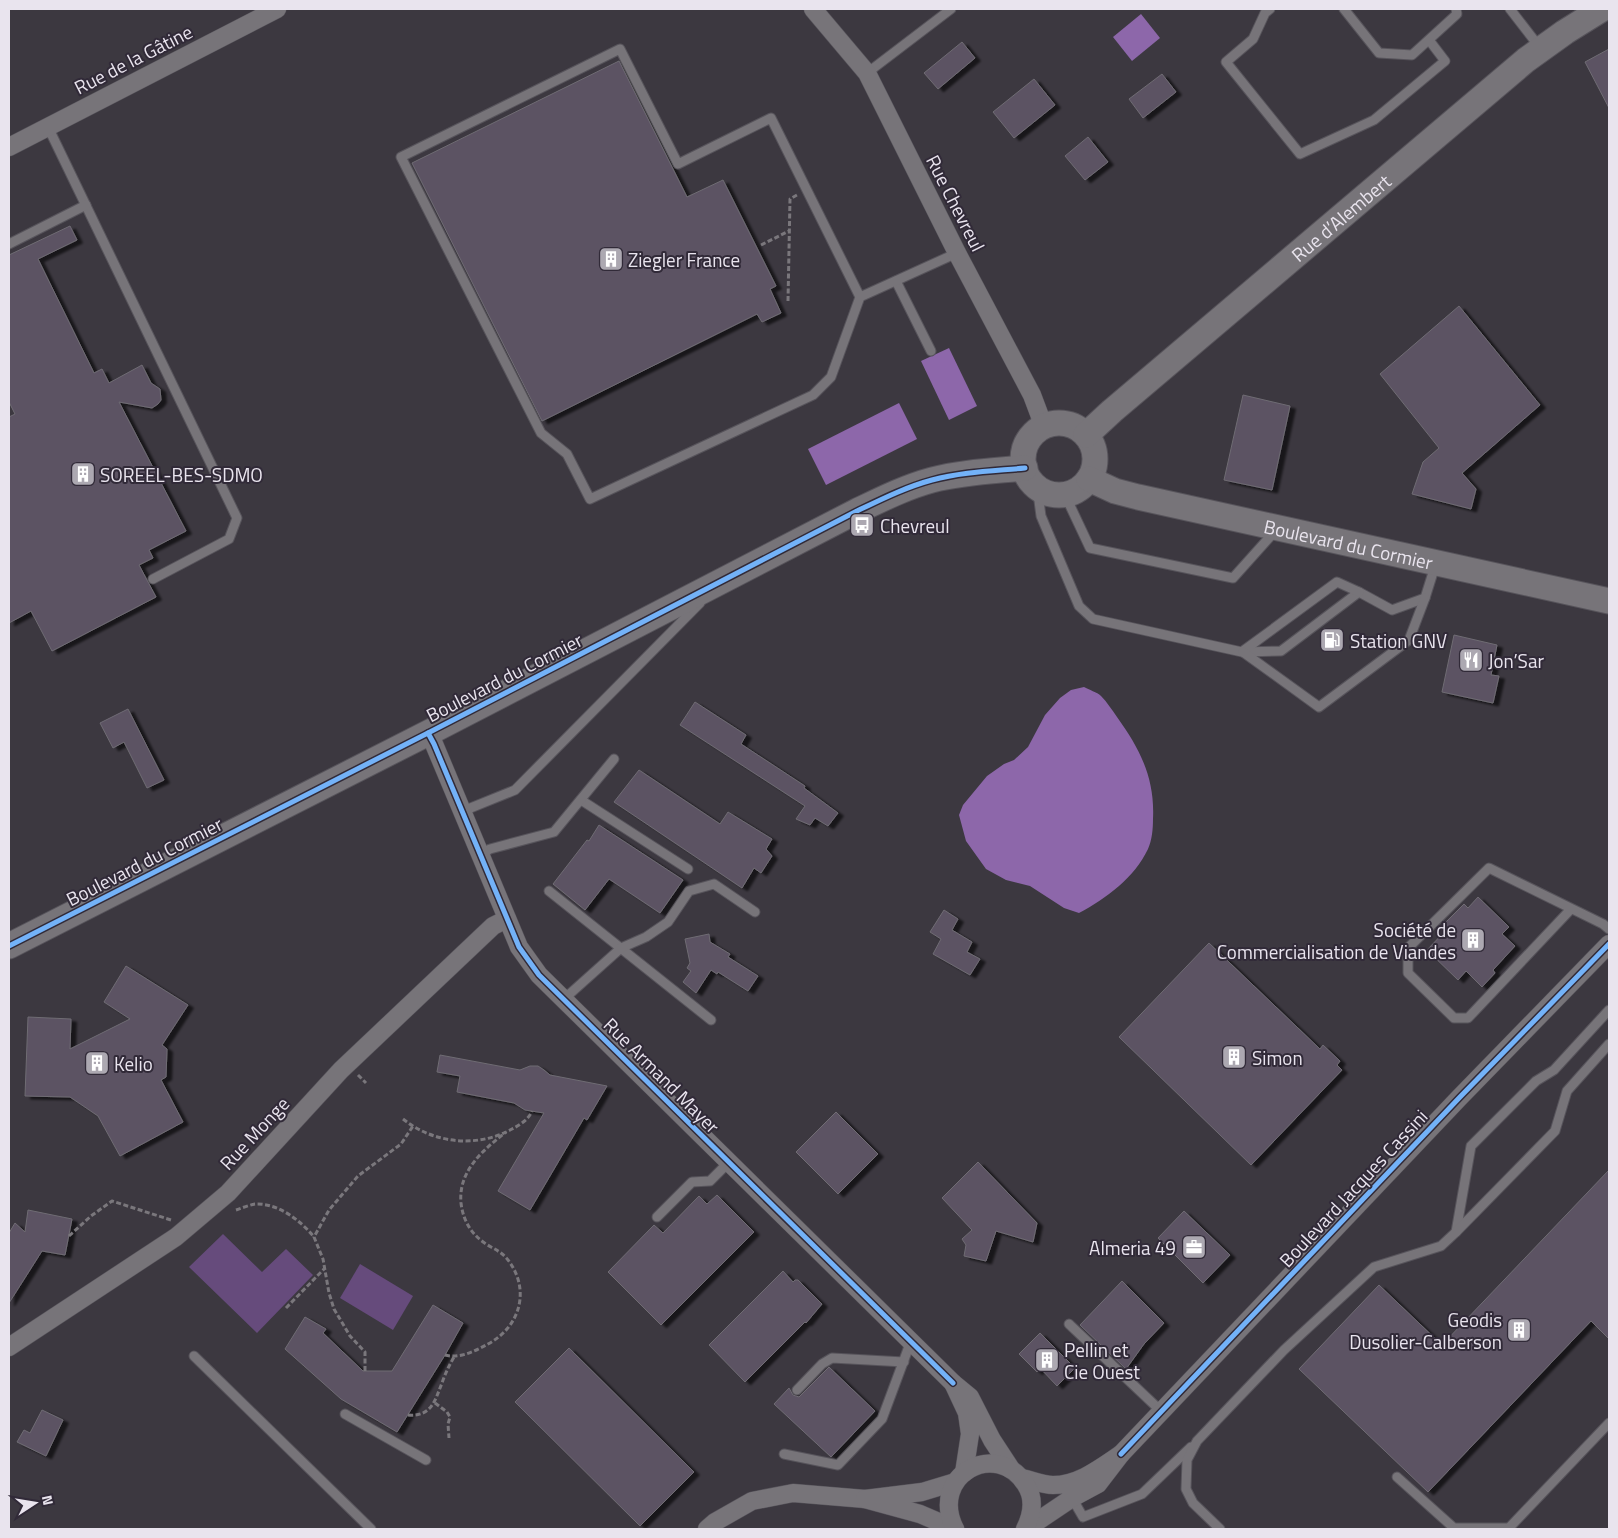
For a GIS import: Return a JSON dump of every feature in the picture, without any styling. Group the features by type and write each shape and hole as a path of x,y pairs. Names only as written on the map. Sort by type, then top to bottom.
{"street":[{"name":"Rue de la Gâtine","path":"9,147 277,9"},
{"name":"Rue Chevreul","path":"812,9 866,73 957,253 1032,395 1044,427"},
{"name":"Rue d’Alembert","path":"1086,435 1541,49 1602,9"},
{"path":"1066,424 1077,428 1086,435 1093,445 1095,457 1094,468 1089,479 1082,486 1074,492 1065,495 1054,495 1041,489 1029,478 1025,468 1024,456 1027,444 1034,434 1044,427 1066,424"},
{"name":"Boulevard du Cormier","path":"9,946 428,733 857,511 894,494 933,480 962,474 1025,468"},
{"name":"Boulevard du Cormier","path":"1089,479 1115,491 1609,601"},
{"name":"Rue Armand Mayer","path":"428,733 463,811 519,947 539,975 953,1383 970,1397 992,1440 1029,1489 1032,1502 1031,1516 1026,1529"},
{"name":"Rue Monge","path":"9,1347 176,1237 228,1193 341,1070 493,926 507,919"},
{"name":"Boulevard Jacques Cassini","path":"1026,1529 1072,1498 1098,1484 1121,1454 1460,1097 1609,944"},
{"name":"Rue Armand Mayer","path":"953,1383 967,1413 970,1434 959,1477 950,1492 948,1504 950,1518 955,1529"},
{"name":"Boulevard Jacques Cassini","path":"865,1499 922,1492 959,1477 974,1467 987,1464 999,1465 1016,1474 1052,1485 1073,1482 1090,1474 1121,1454"},
{"path":"707,1529 715,1522 752,1501 792,1493 865,1499 920,1514 955,1529"}],"lane":[{"path":"866,73 950,9"},
{"path":"1270,9 1265,13 1253,39 1226,62 1300,154 1374,120 1445,61 1428,40"},
{"path":"1344,9 1379,53 1412,55 1457,14 1456,9"},
{"path":"1510,9 1541,49"},
{"path":"860,298 771,118 678,164 620,49 402,157 541,433 568,454 590,499 813,395 831,377 860,298 957,253"},
{"path":"48,127 236,518 229,539 153,579"},
{"path":"9,244 86,205"},
{"path":"896,281 931,351"},
{"path":"1041,489 1039,501 1041,516 1079,606 1093,619 1242,652 1281,651 1359,592"},
{"path":"1065,495 1090,548 1233,578 1279,528"},
{"path":"1242,652 1319,707 1409,640 1436,563"},
{"path":"463,811 515,790 721,581"},
{"path":"1242,652 1337,582 1392,610 1425,598"},
{"path":"480,854 490,848 554,832 614,759"},
{"path":"581,800 688,869"},
{"path":"1571,909 1468,1018 1454,1018 1408,973 1408,948 1489,868 1603,924 1609,929"},
{"path":"564,999 621,948 646,937 668,922 689,891 714,884 755,912"},
{"path":"549,891 711,1020"},
{"path":"1456,1232 1471,1146 1536,1081 1554,1070 1609,1010"},
{"path":"1072,1498 1083,1517 1142,1494 1197,1442 1284,1350 1374,1266 1440,1246 1555,1131 1567,1091 1609,1044"},
{"path":"657,1216 692,1182 710,1182 729,1162"},
{"path":"1069,1324 1162,1412"},
{"path":"784,1454 838,1465 882,1420 911,1341"},
{"path":"194,1356 371,1529"},
{"path":"797,1390 822,1364 832,1358 904,1362"},
{"path":"345,1414 426,1460"},
{"path":"1397,1477 1454,1528 1509,1529 1609,1423"},
{"path":"1197,1442 1187,1460 1186,1489 1192,1503 1220,1529"}],"path":[{"path":"788,301 790,199 807,190"},
{"path":"761,245 789,231"},
{"path":"445,1355 454,1358 484,1347 498,1339 515,1320 520,1297 519,1284 514,1269 507,1258 486,1244 471,1230 464,1216 461,1203 462,1190 470,1166 490,1144 525,1120 531,1115 532,1111"},
{"path":"403,1119 436,1137 464,1142 492,1138 506,1132"},
{"path":"365,1371 365,1352 350,1336 334,1309 319,1247 314,1237 329,1210 358,1176 400,1144 413,1126"},
{"path":"286,1308 324,1268"},
{"path":"408,1415 416,1416 433,1406 454,1358"},
{"path":"435,1403 448,1412 450,1417 448,1424 449,1438"}],"shaded area":[{"path":"1141,14 1160,38 1132,61 1113,37"},
{"path":"949,348 977,406 949,420 921,361"},
{"path":"899,403 917,439 826,485 808,449"},
{"path":"1084,687 1099,695 1105,701 1133,741 1149,777 1153,804 1153,823 1148,849 1135,869 1109,894 1079,913 1064,908 1030,886 1006,880 986,869 966,841 959,815 963,805 987,776 1004,764 1014,760 1028,747 1045,715 1060,698 1071,690"},
{"path":"223,1234 262,1272 286,1249 313,1275 257,1333 189,1267"},
{"path":"360,1264 413,1296 393,1330 340,1298"}],"building":[{"path":"962,42 975,58 938,89 924,73"},
{"path":"1609,49 1609,108 1585,62"},
{"name":"Ziegler France","path":"619,61 687,197 723,180 776,286 770,289 781,313 762,322 757,314 542,421 412,163"},
{"path":"1162,74 1176,92 1143,118 1129,99"},
{"path":"1034,79 1055,105 1014,138 993,112"},
{"path":"1088,137 1108,162 1085,180 1065,156"},
{"name":"SOREEL-BES-SDMO","path":"70,226 77,240 38,259 94,373 102,369 109,383 142,365 151,383 160,389 161,400 152,408 119,402 186,531 149,550 153,558 139,565 156,597 52,651 31,611 9,623 9,417 15,414 9,402 9,255"},
{"path":"1459,306 1540,405 1462,473 1476,489 1471,509 1412,494 1423,462 1439,448 1380,374"},
{"path":"1243,395 1290,406 1272,490 1224,480"},
{"name":"Jon’Sar","path":"1454,635 1497,645 1491,675 1499,676 1493,703 1442,692"},
{"path":"695,702 746,735 741,744 805,786 804,788 838,813 828,826 815,818 810,825 796,819 805,806 680,725"},
{"path":"128,709 164,780 147,788 124,742 113,748 100,723"},
{"path":"639,770 720,824 728,812 772,839 766,849 772,856 761,873 754,868 742,888 614,802"},
{"path":"599,825 683,880 660,913 609,879 585,910 553,884 587,840 589,841"},
{"name":"Société de Commercialisation de Viandes","path":"1478,897 1509,927 1502,934 1515,946 1493,970 1495,973 1482,987 1466,971 1458,980 1427,950 1447,929 1443,925 1464,904 1468,908"},
{"path":"944,910 958,919 952,930 972,942 967,952 980,959 970,975 933,954 941,939 930,932"},
{"path":"709,934 710,942 730,954 728,957 758,976 748,991 718,972 717,974 711,970 696,993 683,982 691,971 687,968 690,963 685,939"},
{"name":"Simon","path":"1209,943 1320,1049 1323,1045 1340,1061 1337,1065 1342,1070 1251,1165 1119,1037"},
{"name":"Kelio","path":"126,966 188,1005 162,1045 167,1049 166,1077 161,1080 183,1122 120,1156 98,1116 70,1097 25,1096 28,1017 71,1019 70,1049 130,1019 104,1002"},
{"path":"440,1055 520,1070 530,1066 538,1066 550,1075 607,1086 587,1120 584,1118 530,1210 498,1191 544,1113 525,1110 514,1103 457,1092 460,1076 437,1072"},
{"path":"836,1112 878,1154 838,1194 796,1152"},
{"path":"978,1162 1037,1223 1033,1242 996,1231 986,1261 964,1256 966,1245 962,1239 972,1230 942,1198"},
{"name":"Geodis Dusolier-Calberson","path":"1609,1170 1609,1339 1591,1321 1428,1492 1299,1369 1379,1285 1442,1345"},
{"path":"717,1195 754,1232 661,1325 608,1272 654,1225 663,1233 699,1196 707,1204"},
{"path":"28,1210 72,1219 65,1255 42,1251 9,1303 9,1233 15,1223 25,1232"},
{"path":"1184,1211 1230,1255 1203,1283 1158,1238"},
{"path":"783,1271 793,1282 798,1280 822,1304 806,1323 745,1382 709,1345"},
{"path":"1122,1281 1164,1323 1144,1344 1126,1369 1080,1325"},
{"path":"433,1305 463,1323 397,1432 341,1399 285,1349 305,1317 326,1329 323,1333 363,1371 392,1371"},
{"name":"Pellin et Cie Ouest","path":"1040,1333 1075,1368 1057,1386 1040,1368 1037,1372 1019,1354"},
{"path":"569,1348 694,1472 640,1526 515,1402"},
{"path":"829,1367 875,1411 831,1457 774,1404 789,1388 793,1395 799,1397"},
{"path":"42,1410 63,1420 46,1456 17,1442 24,1430 30,1433"}],"cycle path":[{"path":"9,946 876,502 913,486 943,477 1025,468"},
{"path":"428,733 519,947 539,975 953,1383"},
{"path":"1121,1454 1460,1097 1609,944"}],"place":[{"name":"Ziegler France","path":"611,259"},
{"name":"SOREEL-BES-SDMO","path":"83,474"},
{"name":"Chevreul","path":"862,525"},
{"name":"Station GNV","path":"1332,640"},
{"name":"Jon’Sar","path":"1471,660"},
{"name":"Société de Commercialisation de Viandes","path":"1473,940"},
{"name":"Simon","path":"1234,1057"},
{"name":"Kelio","path":"97,1063"},
{"name":"Almeria 49","path":"1194,1247"},
{"name":"Geodis Dusolier-Calberson","path":"1519,1330"},
{"name":"Pellin et Cie Ouest","path":"1047,1360"}]}
